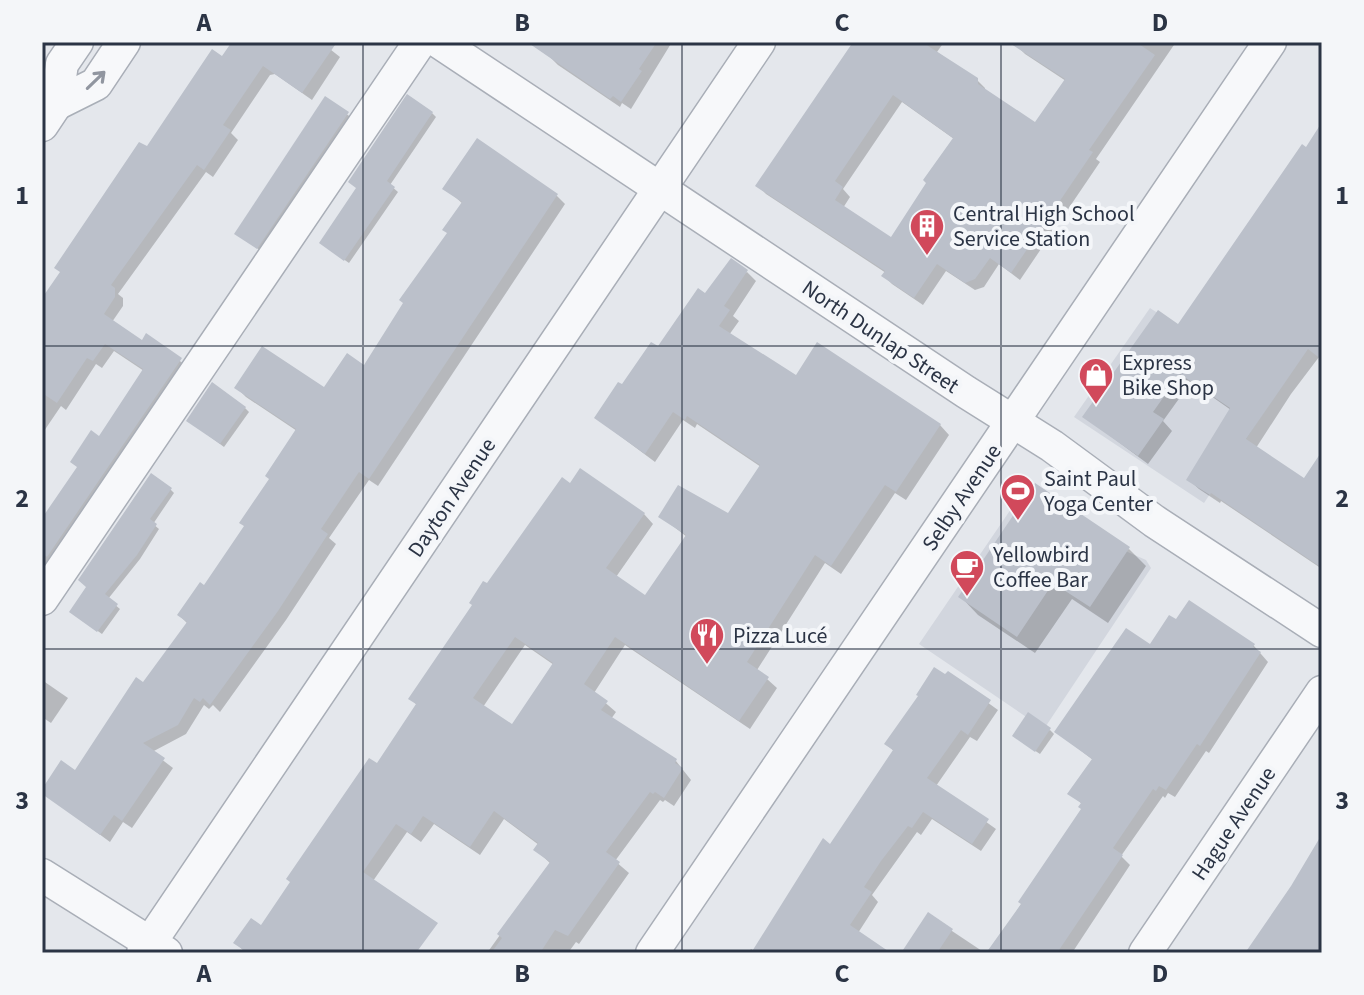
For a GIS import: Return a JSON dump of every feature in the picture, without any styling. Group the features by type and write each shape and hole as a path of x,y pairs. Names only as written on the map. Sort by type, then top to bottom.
{"street":[{"path":"49,114 62,64 77,42"},
{"path":"49,114 96,84 124,42"},
{"path":"42,599 420,42"},
{"name":"North Dunlap Street","path":"439,42 1052,446 1154,521 1322,631"},
{"name":"Dayton Avenue","path":"153,949 759,42"},
{"name":"Selby Avenue","path":"652,953 1270,42"},
{"name":"Hague Avenue","path":"1145,953 1322,692"},
{"path":"42,875 153,949"}],"shaded area":[{"path":"1150,308 1277,392 1204,503 1074,417"},
{"path":"1026,487 1123,550 1146,560 1151,568 1044,729 919,644"}],"building":[{"path":"228,42 337,42 302,93 263,66 223,125 231,130 204,170 197,165 111,285 115,288 115,297 104,314 142,340 146,333 182,358 47,557 42,553 42,518 77,467 70,462 91,430 99,436 143,369 105,344 93,361 87,358 57,403 42,393 42,298 60,272 54,268 139,142 147,146 212,49 222,56 231,43"},
{"path":"527,42 657,42 621,102 613,96 610,99"},
{"path":"853,42 922,42 978,78 978,84 1035,122 1065,79 1008,42 1136,42 1155,55 1089,150 1093,152 1011,273 990,258 975,279 965,283 937,264 914,298 881,276 885,271 755,186","holes":["893,95 953,138 923,180 926,183 891,237 835,200 843,187 835,181"]},
{"path":"407,94 433,112 387,181 395,187 344,261 319,243 356,188 348,182"},
{"path":"325,96 349,112 257,249 234,234"},
{"path":"1322,122 1322,360 1308,349 1246,439 1304,478 1322,451 1322,568 1211,493 1186,480 1230,408 1180,374 1153,412 1164,419 1138,456 1082,417 1158,310 1178,324 1302,144 1306,147"},
{"path":"477,138 558,194 369,479 359,472 321,529 328,534 278,611 210,705 203,698 200,702 194,698 178,725 143,743 165,758 122,821 114,815 100,835 42,794 42,789 61,760 75,770 136,677 143,682 187,622 177,615 200,582 204,585 244,526 239,523 269,479 265,476 296,429 234,388 262,346 324,387 347,353 364,365 403,303 399,300 447,233 442,230 462,202 442,189"},
{"path":"731,258 748,270 724,306 730,310 719,326 796,375 817,342 941,424 896,492 885,485 831,566 815,555 747,662 769,677 739,721 615,637 584,684 608,701 601,710 677,759 675,763 683,768 664,798 650,792 606,852 620,862 568,936 555,930 540,953 491,953 502,938 497,934 550,862 533,850 538,843 494,811 470,847 423,816 411,834 396,824 363,872 438,923 416,953 248,953 233,943 251,918 261,925 290,882 286,879 369,758 377,763 416,704 408,699 472,605 469,603 483,581 487,583 562,477 570,483 580,468 645,513 606,568 645,595 686,535 658,517 678,485 728,513 760,465 687,416 685,420 673,412 645,454 594,418 651,342 658,346 698,288 705,293","holes":["515,637 553,663 512,724 473,698"]},
{"path":"212,382 246,407 220,444 186,421"},
{"path":"151,473 172,488 150,519 157,524 137,555 105,594 118,604 97,632 69,612 86,587 78,580"},
{"path":"1035,483 1130,547 1090,607 1053,583 1017,637 958,597"},
{"path":"1189,600 1255,644 1253,647 1261,652 1200,746 1197,744 1166,790 1159,786 1156,791 1153,789 1113,848 1123,855 1057,953 986,953 1081,809 1078,807 1081,803 1067,794 1092,759 1054,732 1126,628 1150,644 1169,615 1176,619"},
{"path":"934,667 945,674 948,671 991,700 968,735 961,730 927,778 989,819 972,844 923,812 881,861 864,887 872,892 850,925 891,953 751,953 823,838 830,844 893,750 884,744"},
{"path":"1028,712 1051,728 1035,752 1012,736"},
{"path":"1322,834 1322,953 1245,953 1291,886"},
{"path":"928,912 953,929 937,953 901,953"}],"place":[{"name":"Central High School Service Station","path":"927,257"},
{"name":"Express Bike Shop","path":"1096,406"},
{"name":"Saint Paul Yoga Center","path":"1018,522"},
{"name":"Yellowbird Coffee Bar","path":"967,598"},
{"name":"Pizza Lucé","path":"707,666"}]}
